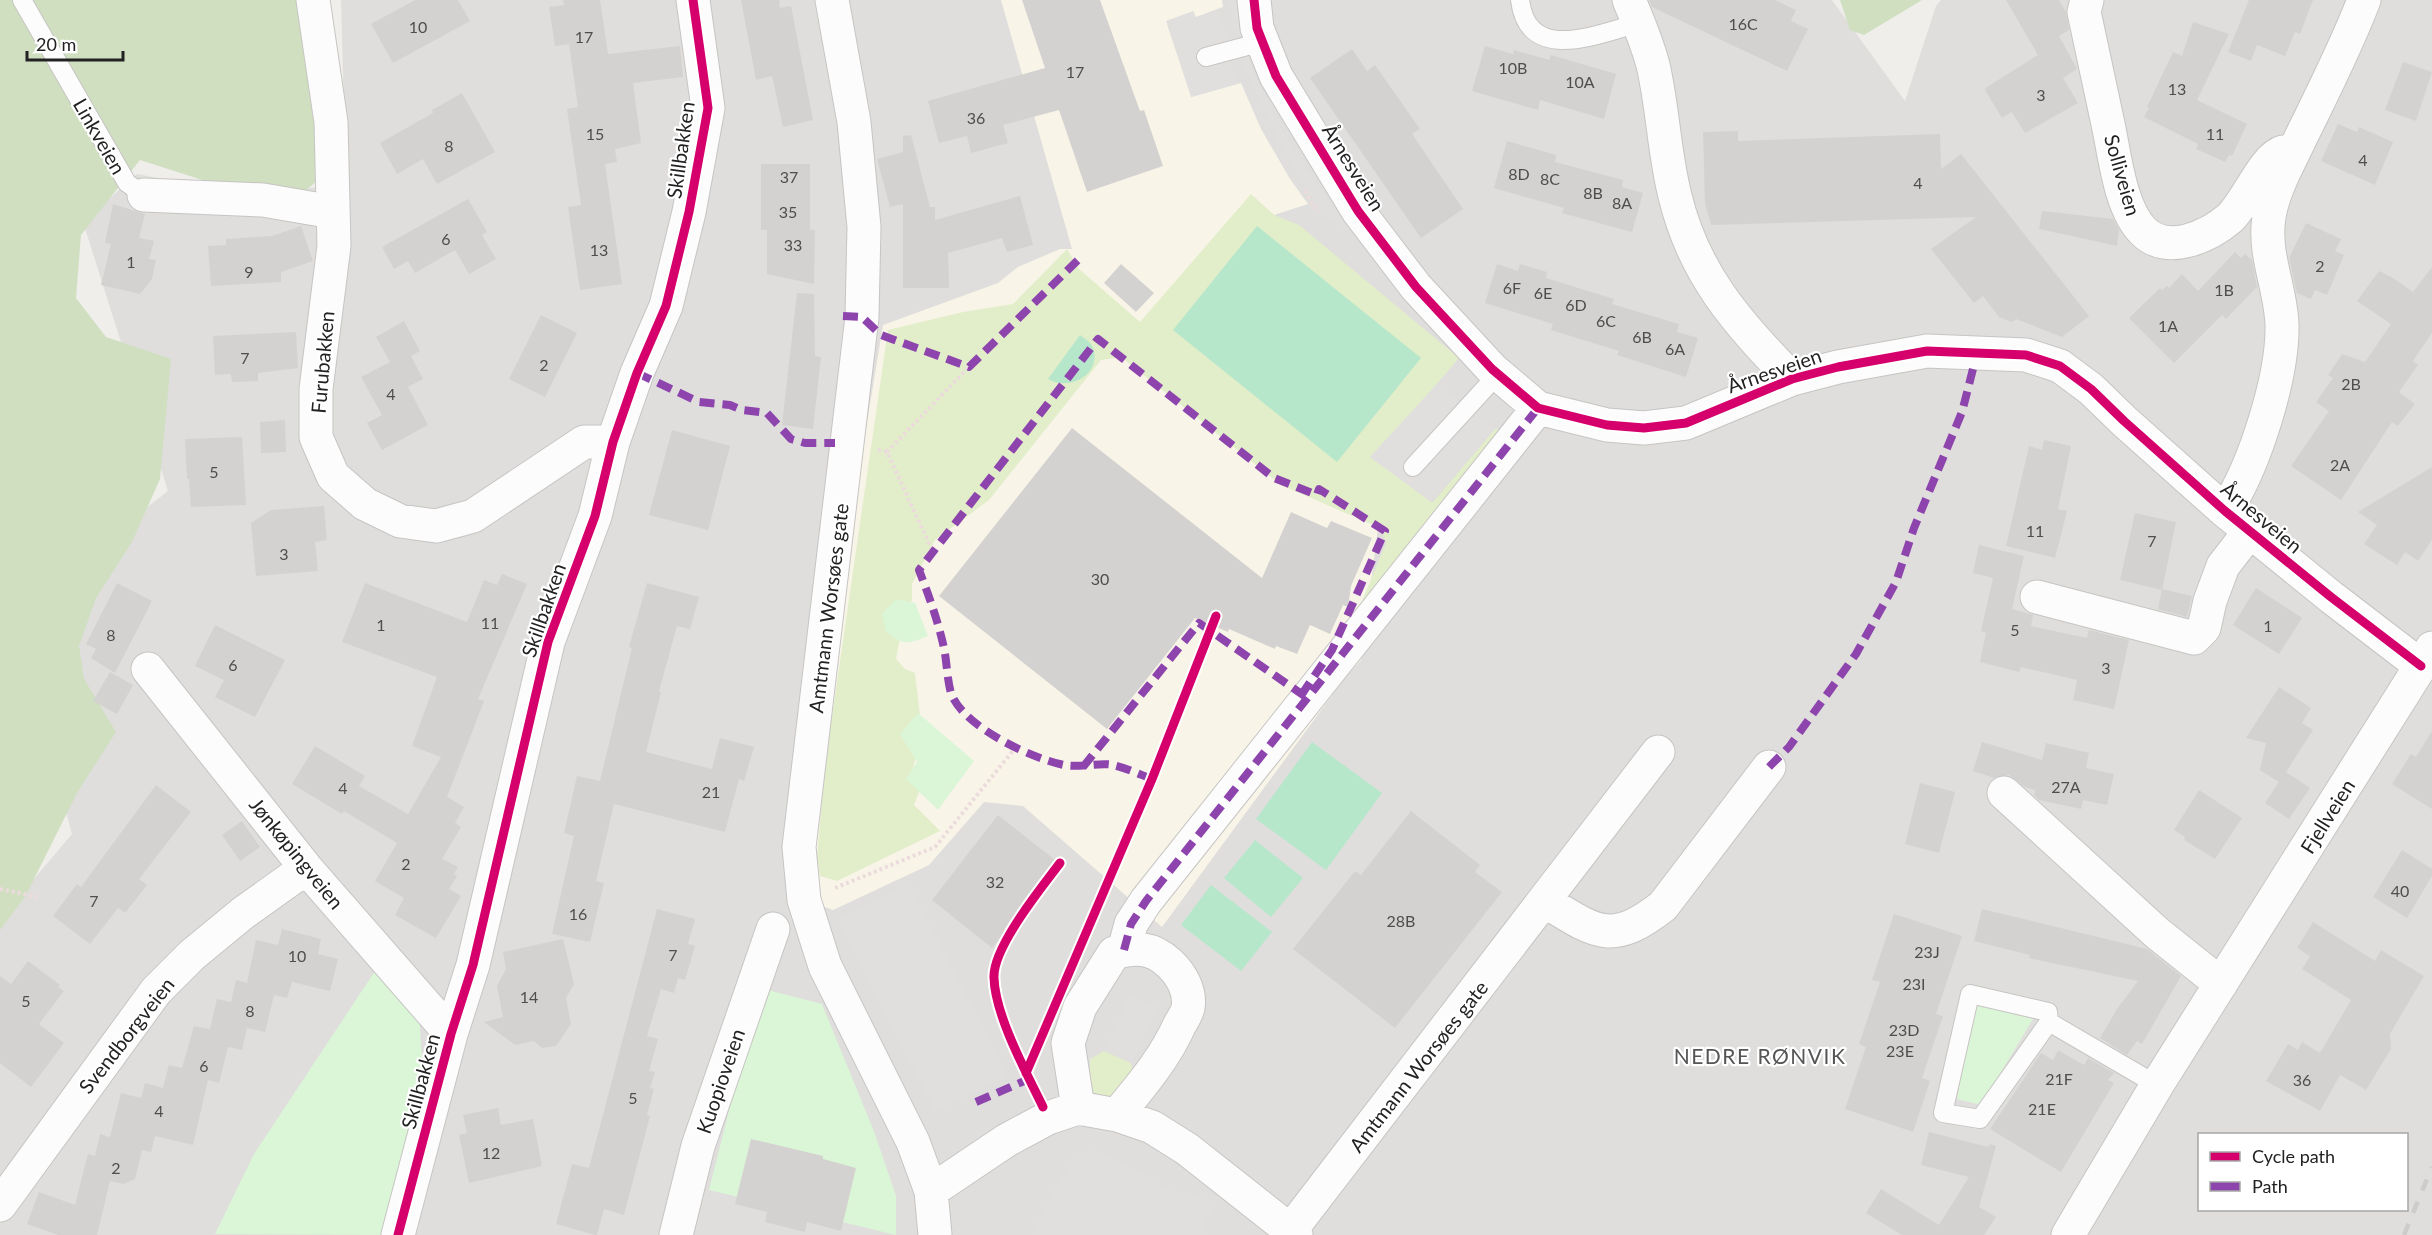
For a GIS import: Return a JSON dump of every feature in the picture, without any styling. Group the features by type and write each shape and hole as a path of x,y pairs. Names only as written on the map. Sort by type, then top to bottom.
{"street":[{"name":"Furubakken","path":"313,0 331,122 334,246 316,389 316,436 333,476 365,504 400,520 436,525 473,516 584,442 613,442"},
{"name":"Skillbakken","path":"398,1235 451,1034 473,965 548,642 595,516 613,442 637,373 666,306 689,212 708,108 693,0"},
{"name":"Amtmann Worsøes gate","path":"832,0 854,122 864,227 862,317 799,847 804,900 825,966 913,1142 931,1191 935,1235"},
{"name":"Årnesveien","path":"1254,0 1257,28 1276,76 1358,211 1416,287 1497,374 1538,408 1607,425 1644,428 1686,423 1792,379 1838,367 1927,351 2026,355 2060,366 2091,389 2237,521 2426,657"},
{"name":"Solliveien","path":"2087,0 2084,12 2122,187 2133,219 2145,233 2161,241 2188,241 2220,226 2238,210 2272,158 2281,152 2293,154"},
{"path":"2037,597 2194,638 2204,628 2210,601 2237,521 2235,496 2258,440 2280,359 2282,325 2279,298 2270,265 2269,216 2293,154 2344,49 2364,0"},
{"name":"Årnesveien","path":"1634,11 1653,65 1675,196 1688,238 1705,274 1722,301 1792,379"},
{"name":"Linkveien","path":"144,195 263,200 333,212"},
{"path":"1124,950 1131,924 1146,901 1538,408"},
{"name":"Fjellveien","path":"2068,1235 2157,1085 2426,657"},
{"name":"Jønkøpingveien","path":"148,669 306,868 451,1034"},
{"name":"Amtmann Worsøes gate","path":"931,1191 1007,1140 1048,1118 1078,1108 1118,1115 1152,1127 1187,1149 1281,1230 1545,901 1658,752"},
{"path":"1545,901 1587,925 1609,932 1628,929 1646,920 1663,906 1769,767"},
{"path":"2004,793 2157,933 2221,984"},
{"name":"Svendborgveien","path":"0,1205 156,991 192,955 243,913 306,868"},
{"name":"Kuopioveien","path":"676,1235 698,1146 773,929"},
{"path":"1078,1108 1068,1043 1080,1007 1098,974 1114,953 1134,947 1154,952 1170,963 1186,984 1188,1008 1174,1038 1150,1077 1118,1115"}],"lane":[{"name":"Linkveien","path":"22,0 128,183 144,195"},
{"name":"Årnesveien","path":"1520,0 1527,25 1538,35 1554,40 1580,39 1634,11"},
{"path":"1206,57 1262,42"},
{"path":"1413,467 1497,374"},
{"path":"1970,994 2048,1012 2049,1022 1980,1119 1943,1113 1970,994"},
{"path":"2049,1022 2157,1085"}],"path":[{"path":"886,452 969,367"},
{"path":"870,448 886,452"},
{"path":"886,452 933,552"},
{"path":"804,900 935,847 1016,747"},
{"path":"0,889 38,897"}],"shaded area":[{"path":"341,0 1832,0 1905,101 1936,6 1941,0 2432,0 2432,1235 0,1235 0,919 72,834 12,612 168,491 83,222 137,174 232,192 346,186"},
{"path":"1001,0 1222,0 1223,7 1196,17 1193,11 1191,97 1241,83 1261,129 1290,179 1308,204 1274,215 1251,195 1381,504 1361,660 1344,679 1162,927 1023,806 984,802 929,865 833,910 816,904 811,845 866,429 883,325 998,283 1018,267 1060,249 1072,249"},
{"path":"1230,0 1237,0 1239,26 1248,58 1263,94 1286,137 1346,228 1325,217 1275,135 1242,58 1234,30"},
{"path":"1193,11 1196,19 1219,11 1227,38 1230,37 1234,57 1229,58 1237,84 1191,97 1166,21"},
{"path":"1436,385 1494,428 1431,502 1370,457"},
{"path":"909,884 1007,1075 936,1112 838,920"},
{"path":"1130,996 1158,1007 1131,1063 1104,1051"},
{"path":"1095,1150 1173,1192 1186,1191 1201,1197 1215,1208 1204,1220 1201,1235 1032,1235 1055,1189 1076,1156"}],"green space":[{"path":"0,0 297,0 314,113 318,180 304,192 218,185 140,160 81,235 76,298 106,337 171,359 160,479 132,542 96,598 79,646 84,679 116,732 77,793 25,897 0,930"},
{"path":"1840,0 1922,0 1864,35 1850,30"},
{"path":"1251,194 1274,215 1299,225 1459,358 1373,459 1433,502 1496,428 1504,439 1351,628 1386,543 1380,528 1281,485 1121,357 1101,360 989,500 935,540 912,584 907,630 901,633 896,659 905,669 915,673 922,732 913,768 923,782 914,805 940,831 837,881 820,876 817,857 825,765 888,330 963,312 1013,304 1067,249 1079,269 1140,322"},
{"path":"1257,226 1421,358 1337,462 1173,330"},
{"path":"1080,335 1093,348 1095,357 1089,372 1082,378 1066,383 1048,379"},
{"path":"896,599 915,603 928,636 916,641 902,642 886,632 882,614"},
{"path":"918,713 974,761 938,810 906,779 917,762 900,734"},
{"path":"1312,742 1382,793 1326,870 1256,819"},
{"path":"1255,840 1303,878 1271,917 1224,878"},
{"path":"1211,885 1272,932 1241,971 1181,925"},
{"path":"377,968 419,1015 422,1058 442,1066 384,1235 215,1234 254,1154"},
{"path":"760,988 822,1004 875,1134 896,1196 896,1235 709,1190"},
{"path":"1974,1004 2033,1019 1981,1105 1957,1099"},
{"path":"1104,1051 1131,1063 1134,1077 1121,1092 1112,1097 1093,1092 1089,1084 1090,1059"}],"building":[{"path":"415,0 458,0 470,21 393,63 371,24"},
{"path":"563,0 600,0 608,54 680,46 683,77 633,83 641,143 615,149 617,162 605,164 622,284 580,290 568,207 581,205 567,109 578,107 569,44 555,46 549,7 564,5"},
{"path":"741,0 779,0 780,8 791,6 813,120 783,127 772,76 756,80"},
{"path":"1022,0 1100,0 1140,111 1144,110 1163,166 1087,192 1059,110 1003,125 1008,143 971,153 967,136 939,143 928,101 1045,68"},
{"path":"1649,0 1775,0 1796,10 1791,21 1808,29 1787,71 1652,7"},
{"path":"2006,0 2059,0 2066,12 2069,30 2059,36 2077,69 2063,78 2078,103 2025,133 2012,112 2002,118 1985,90 2038,55"},
{"path":"2249,0 2313,0 2300,34 2295,32 2285,56 2257,45 2251,61 2228,52"},
{"path":"2193,22 2229,34 2197,100 2247,124 2232,156 2229,155 2225,162 2196,149 2198,144 2144,117 2173,52 2182,56"},
{"path":"1485,46 1513,54 1514,50 1549,60 1551,55 1616,74 1604,119 1540,100 1538,110 1472,91"},
{"path":"1352,49 1367,71 1375,65 1420,129 1412,134 1463,209 1421,238 1310,78"},
{"path":"2403,62 2432,72 2416,121 2385,110"},
{"path":"462,93 495,152 437,184 423,159 397,174 380,143 433,113 432,110"},
{"path":"2338,124 2357,132 2359,127 2393,142 2375,185 2321,161"},
{"path":"1738,131 1738,141 1940,134 1941,169 1961,154 2089,316 2062,337 2016,319 2012,322 1999,317 1983,296 1974,303 1931,249 1976,217 1711,225 1705,203 1703,132"},
{"path":"911,135 930,207 935,207 935,220 1020,196 1033,245 1007,252 1002,238 948,253 949,288 903,288 903,204 890,207 877,159 903,152 903,136"},
{"path":"1507,141 1556,155 1555,162 1623,180 1622,187 1643,193 1632,232 1562,213 1564,208 1494,188"},
{"path":"761,164 810,164 810,230 815,230 814,284 767,274 767,230 761,230"},
{"path":"468,199 487,232 482,235 496,259 469,274 455,250 415,273 408,261 394,269 382,247"},
{"path":"113,204 145,214 139,238 154,241 149,259 156,260 152,279 140,294 101,285 111,244 105,243"},
{"path":"2042,211 2113,219 2119,230 2117,246 2039,229"},
{"path":"2306,223 2341,239 2335,251 2344,255 2327,295 2315,290 2311,299 2297,293 2289,258"},
{"path":"301,226 313,261 281,272 281,282 211,286 208,246 226,245 226,239 272,236"},
{"path":"2235,252 2241,258 2245,254 2252,260 2257,287 2226,319 2222,315 2174,363 2129,318 2160,288 2162,290 2167,286 2169,288 2182,274 2198,291"},
{"path":"1121,264 1154,293 1136,312 1104,283"},
{"path":"1497,264 1518,271 1520,264 1547,272 1546,278 1614,299 1612,304 1679,324 1677,332 1698,338 1686,377 1617,355 1619,351 1551,330 1553,324 1485,303"},
{"path":"2432,267 2432,333 2413,361 2418,365 2399,392 2415,404 2398,426 2392,422 2341,500 2291,466 2329,411 2316,402 2333,378 2328,375 2342,354 2365,362 2391,324 2357,301 2379,271 2413,292"},
{"path":"797,293 814,294 815,356 821,357 813,429 782,425"},
{"path":"541,315 577,333 545,397 509,379"},
{"path":"404,321 420,351 411,356 423,379 408,387 428,425 382,450 367,423 382,415 361,377 390,362 376,337"},
{"path":"296,332 298,368 258,373 258,381 232,382 231,374 215,375 213,336"},
{"path":"285,420 286,452 261,453 260,422"},
{"path":"1072,428 1262,578 1291,512 1327,528 1331,521 1372,538 1351,586 1348,607 1343,605 1330,634 1310,625 1297,654 1276,646 1275,649 1229,629 1228,632 1195,618 1107,729 939,596"},
{"path":"672,430 730,446 708,530 649,515"},
{"path":"242,437 246,505 191,507 185,439"},
{"path":"2044,440 2071,446 2058,509 2067,511 2055,558 2006,546 2029,446 2042,450"},
{"path":"2432,467 2432,540 2418,561 2405,552 2397,565 2364,544 2377,525 2358,512"},
{"path":"324,506 327,540 315,542 318,571 256,576 251,523 271,510"},
{"path":"2135,513 2176,522 2162,590 2120,580"},
{"path":"1979,545 2024,556 2012,609 2033,615 2031,626 2087,638 2089,630 2129,640 2114,709 2073,700 2077,680 2021,667 2019,672 1980,662 1986,633 1981,631 1993,578 1973,573"},
{"path":"502,574 527,584 478,699 484,701 447,797 464,807 455,823 461,827 442,859 458,867 454,874 457,876 449,889 461,896 436,938 395,915 404,898 375,881 397,843 344,811 342,814 292,784 315,746 365,776 359,786 408,814 441,757 412,746 437,677 342,642 365,583 467,622 484,580 497,585"},
{"path":"117,583 152,601 115,673 91,658 96,649 86,644"},
{"path":"647,583 699,597 690,629 677,626 659,691 661,692 646,752 712,769 720,738 754,747 744,781 739,779 725,832 614,804 596,881 604,883 590,942 552,934 574,836 564,833 577,776 600,781 632,648 629,647"},
{"path":"2256,588 2302,618 2279,654 2233,625"},
{"path":"2162,589 2192,596 2187,617 2158,609"},
{"path":"215,625 285,660 255,717 215,697 224,680 195,666"},
{"path":"110,672 133,685 117,714 93,701"},
{"path":"2279,687 2311,708 2302,723 2313,730 2286,772 2310,788 2289,819 2265,803 2279,782 2260,770 2266,743 2246,738"},
{"path":"2432,731 2432,809 2392,784 2411,754 2416,757"},
{"path":"1982,742 2042,760 2046,743 2089,753 2086,768 2114,774 2107,805 2083,800 2081,809 2039,800 2034,795 2035,790 2025,787 2009,775 1994,778 1973,771"},
{"path":"1920,783 1955,792 1939,853 1905,844"},
{"path":"156,785 191,812 139,879 147,885 125,913 118,908 90,944 53,916 77,884 81,887"},
{"path":"2199,790 2242,818 2215,859 2184,840 2185,837 2174,830"},
{"path":"1411,811 1480,865 1475,872 1502,892 1395,1028 1293,949 1355,871 1361,875"},
{"path":"998,815 1059,863 992,948 932,900"},
{"path":"242,821 260,847 240,861 222,835"},
{"path":"2402,850 2432,869 2432,876 2407,918 2373,897"},
{"path":"657,909 695,919 688,944 695,946 685,980 678,978 674,993 661,989 647,1036 658,1039 649,1071 655,1072 650,1088 654,1089 647,1115 650,1116 624,1215 604,1209 597,1235 595,1235 556,1224 572,1164 589,1168"},
{"path":"1982,909 2147,949 2181,976 2142,1044 2137,1041 2127,1055 2100,1038 2117,1009 2138,981 2029,958 2030,955 1974,941"},
{"path":"1894,914 1962,936 1936,1014 1943,1016 1922,1078 1930,1081 1913,1132 1845,1109 1866,1047 1859,1044 1880,982 1872,980"},
{"path":"2313,922 2375,961 2381,950 2424,976 2390,1034 2391,1049 2366,1090 2340,1075 2320,1111 2266,1081 2288,1044 2298,1050 2302,1042 2320,1053 2351,1000 2302,969 2310,956 2297,948"},
{"path":"282,929 321,939 318,954 338,959 330,991 292,982 287,998 274,995 265,1032 247,1028 242,1050 228,1047 219,1083 208,1080 193,1145 155,1136 151,1152 142,1150 135,1179 124,1184 110,1181 97,1235 58,1235 27,1224 39,1192 75,1205 88,1154 95,1156 100,1134 110,1137 121,1093 141,1098 145,1083 163,1088 169,1065 182,1068 194,1026 210,1029 217,999 231,1002 236,980 247,983 256,940 278,945"},
{"path":"563,939 574,984 566,998 571,1024 556,1046 542,1048 534,1041 515,1045 484,1022 503,1017 497,986 506,969 503,952"},
{"path":"28,961 60,985 58,987 64,991 39,1024 64,1043 31,1087 0,1063 0,976 11,984"},
{"path":"2058,1050 2084,1065 2088,1058 2114,1073 2108,1080 2114,1083 2061,1172 1990,1129 2041,1053 2053,1060"},
{"path":"498,1108 501,1125 533,1119 542,1166 469,1183 459,1135 467,1133 463,1115"},
{"path":"1929,1132 1988,1147 1990,1144 1996,1146 1979,1207 1996,1217 1984,1235 1902,1235 1866,1213 1881,1189 1939,1225 1969,1177 1921,1165"},
{"path":"751,1139 823,1156 823,1159 856,1168 841,1231 807,1222 805,1232 765,1222 767,1212 735,1204"}],"railway":[{"path":"2404,1235 2432,1167"}],"marked path":[{"path":"843,316 862,317 881,335 969,367 1080,258"},
{"path":"1152,779 1113,765 1070,766 1034,756 1000,739 969,718 958,706 951,693 942,638 919,570 1098,339 1274,478 1317,495 1319,489 1385,531 1332,650 1302,694"},
{"path":"1769,767 1789,747 1856,654 1896,582 1914,528 1962,412 1974,365"},
{"path":"637,373 699,402 730,405 742,410 767,413 791,439 805,443 835,443"},
{"path":"1124,950 1131,924 1146,901 1538,408"},
{"path":"1083,767 1199,623 1306,697"},
{"path":"976,1102 1029,1079"}],"cycle path":[{"path":"398,1235 451,1034 473,965 548,642 595,516 613,442 637,373 666,306 689,212 708,108 693,0"},
{"path":"1254,0 1257,28 1276,76 1358,211 1416,287 1492,369 1538,408 1607,425 1644,428 1686,423 1792,379 1838,367 1927,351 2026,355 2060,366 2091,389 2225,511 2421,666"},
{"path":"1026,1073 1152,779 1216,616"},
{"path":"1043,1107 1005,1026 994,978 996,965 1009,935 1060,863"}],"district":[{"name":"NEDRE RØNVIK","path":"1760,1055"}]}
